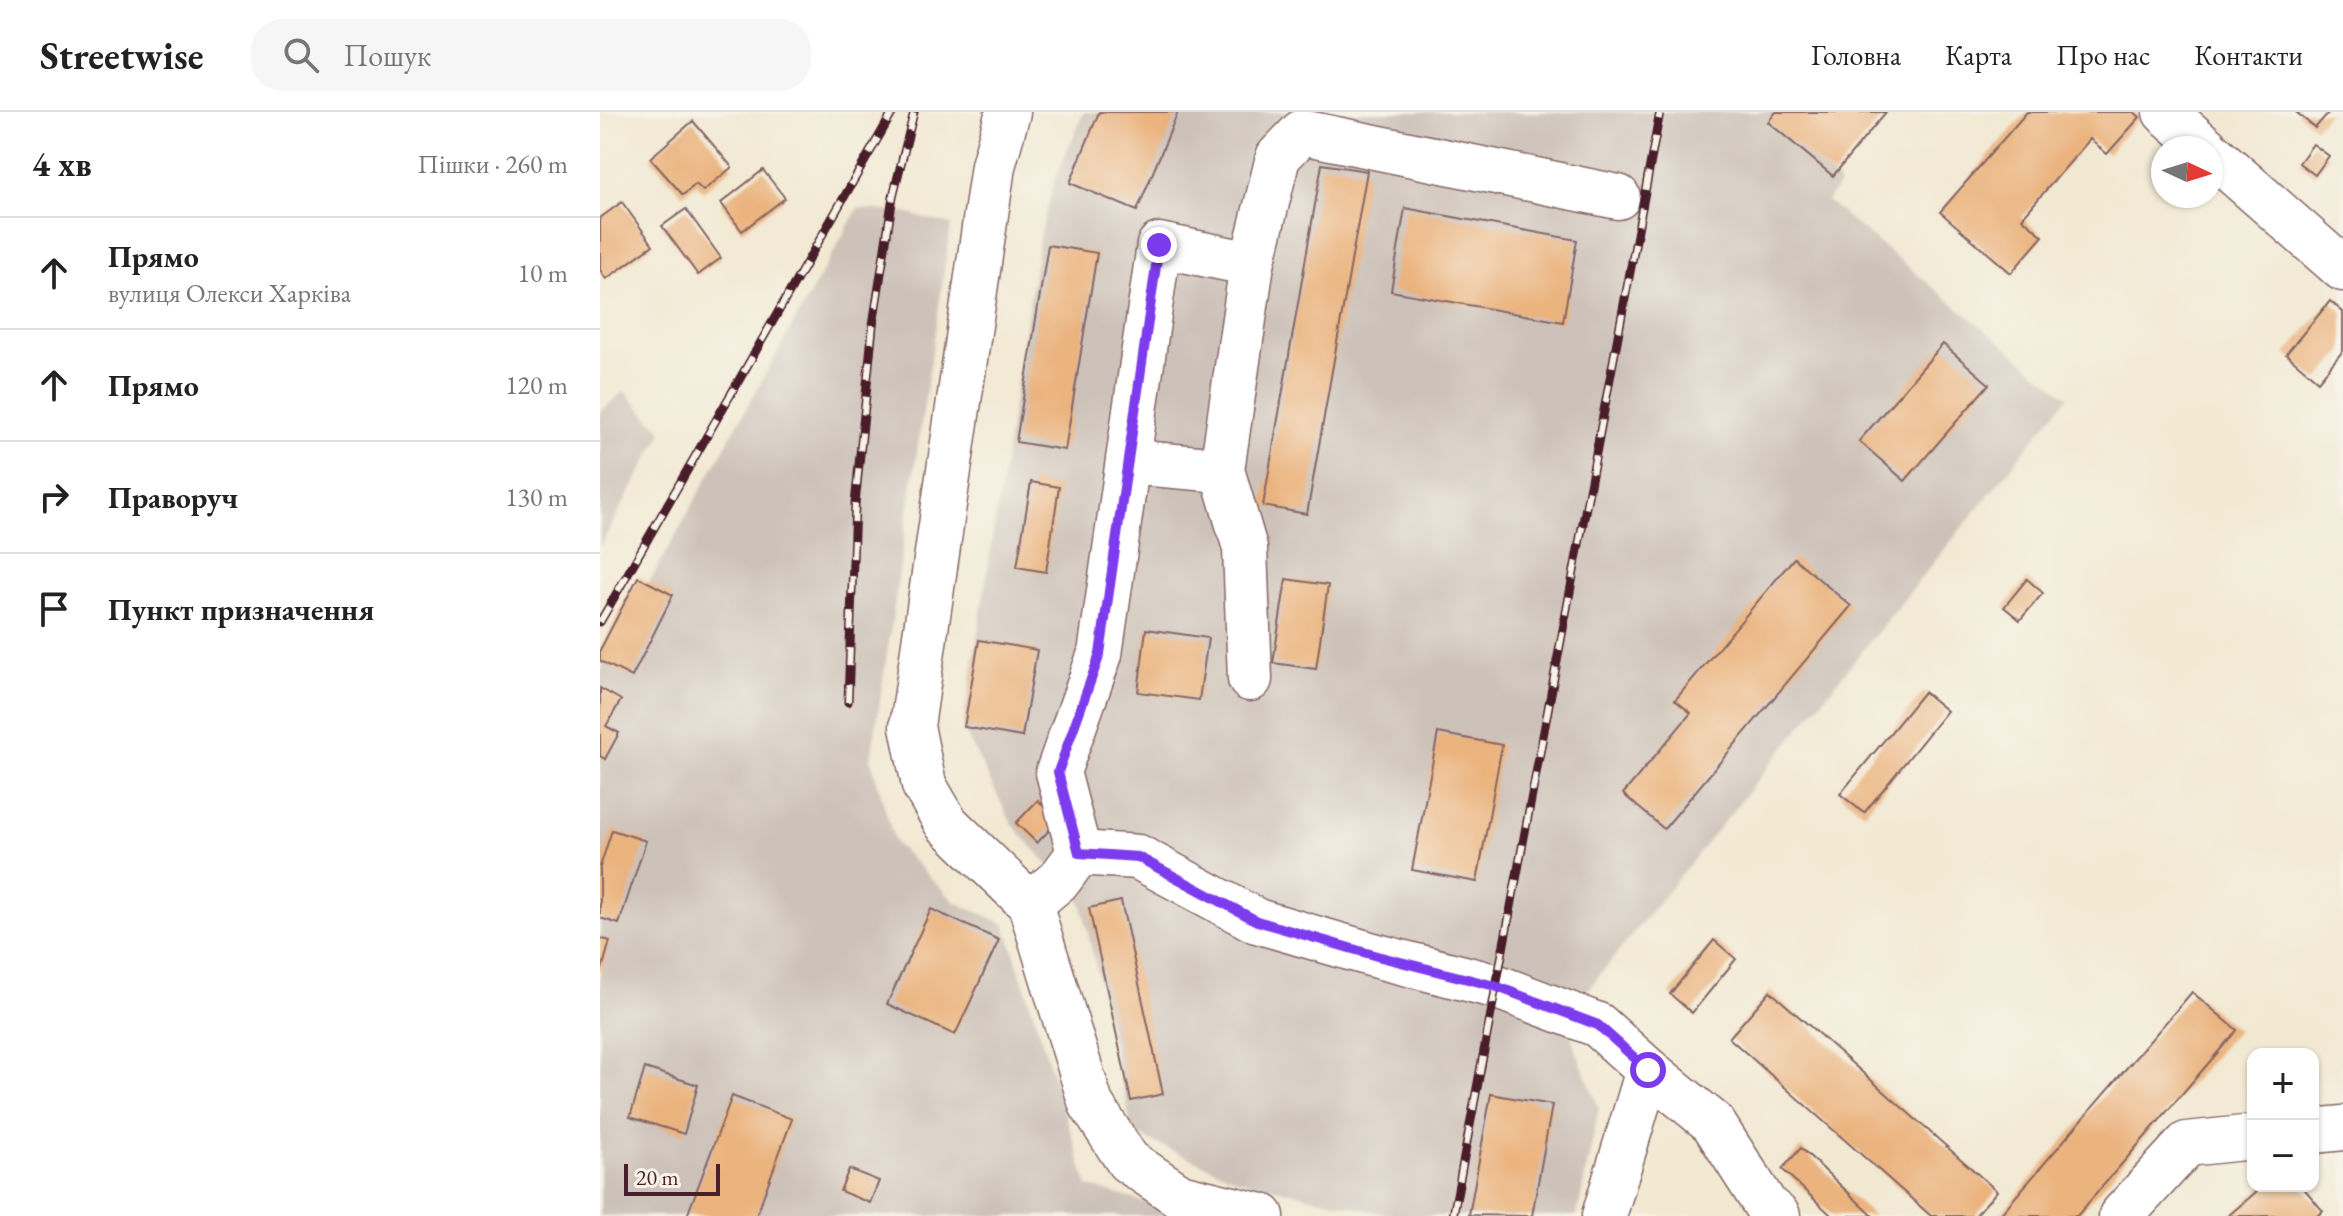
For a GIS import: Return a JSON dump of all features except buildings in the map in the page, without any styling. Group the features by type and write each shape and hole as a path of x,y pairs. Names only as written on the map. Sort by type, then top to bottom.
{"street":[{"path":"1008,112 993,166 912,726 924,785 946,823 1030,904 1091,1104 1128,1161 1180,1196 1262,1216"},
{"path":"2165,112 2192,136"},
{"path":"1250,679 1245,548 1222,470 1252,264 1278,157 1302,132 1618,197"},
{"path":"2223,164 2343,269"},
{"path":"1079,853 1058,772 1100,654 1159,245 1252,264"},
{"path":"1128,462 1222,470"},
{"path":"1030,904 1060,879 1079,853"},
{"path":"1079,853 1138,857 1257,921 1495,986 1598,1025 1713,1123 1766,1206 1778,1216"},
{"path":"1604,1216 1648,1070"},
{"path":"2319,1130 2343,1128"},
{"path":"2121,1216 2187,1144 2247,1138"}],"shaded area":[{"path":"1084,112 1776,112 1769,122 1840,183 1827,201 2068,397 1564,1019 1599,1108 1577,1216 1393,1216 1237,1179 1133,1133 1081,902 1012,824 963,728 1039,240 1055,179"},
{"path":"858,208 905,213 951,225 871,760 895,843 955,902 1005,924 1088,1186 1194,1216 600,1216 600,671"},
{"path":"624,391 663,432 600,546 600,412"}],"railway":[{"path":"600,622 893,112"},
{"path":"848,702 855,504 873,325 893,196 914,112"},
{"path":"1453,1216 1660,112"}],"route":[{"path":"1159,245 1100,654 1058,772 1079,853 1138,857 1257,921 1495,986 1598,1025 1648,1070"}]}
